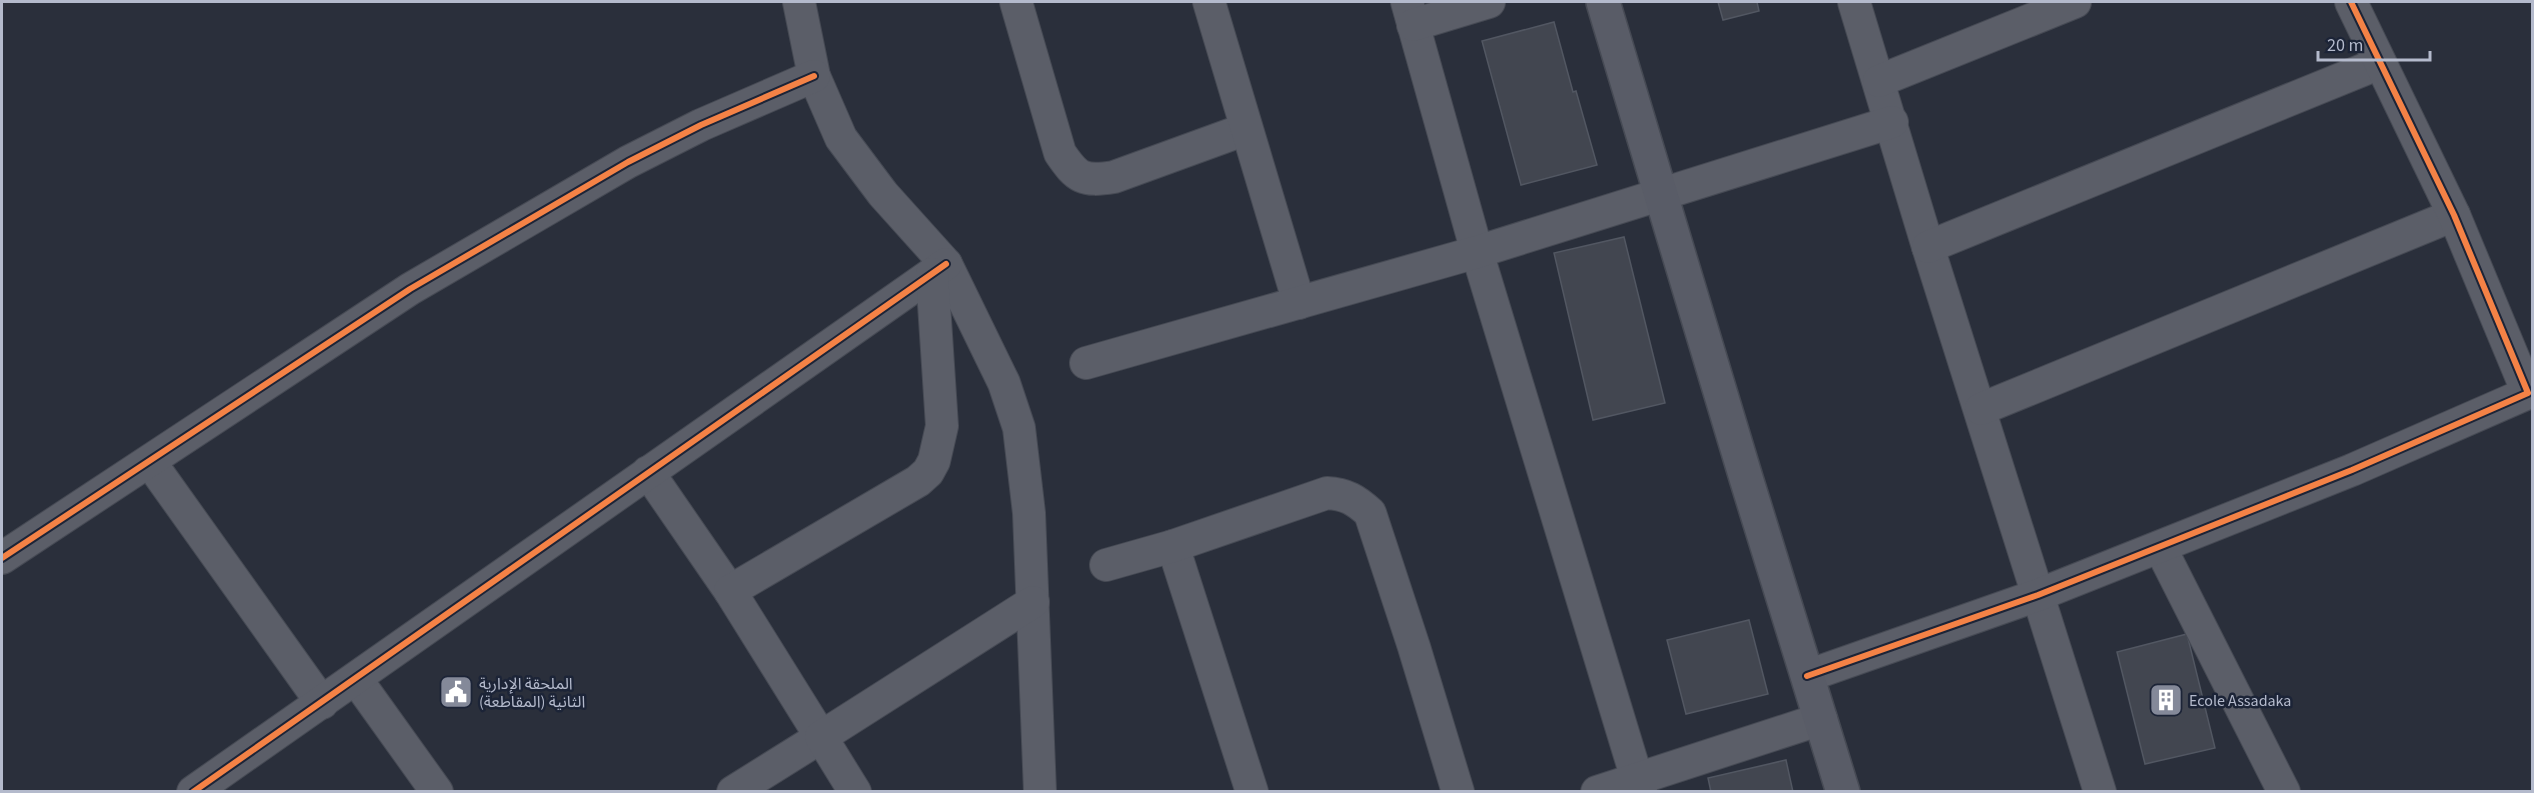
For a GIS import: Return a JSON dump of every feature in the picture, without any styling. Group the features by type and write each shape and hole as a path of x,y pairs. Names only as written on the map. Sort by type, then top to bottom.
{"street":[{"path":"799,2 814,76 842,138 939,269 1004,382 1019,428 1029,513 1040,792"},
{"path":"1016,2 1060,153 1073,173 1091,180 1114,177 1246,129"},
{"path":"1209,2 1299,303"},
{"path":"1489,2 1410,13 1477,252 1639,785"},
{"path":"1603,2 1843,792"},
{"path":"1854,2 1928,247 2100,792"},
{"path":"1879,81 2075,2"},
{"path":"1807,676 2038,595 2352,470 2530,392 2454,215 2351,2"},
{"path":"1928,247 2380,63"},
{"path":"2,558 410,289 628,162 702,125 814,76"},
{"path":"1086,363 1477,252 1892,122"},
{"path":"1981,410 2454,215"},
{"path":"193,792 939,269"},
{"path":"730,591 918,482 928,472 934,461 942,426 939,269"},
{"path":"150,462 322,703"},
{"path":"648,472 730,591 855,792"},
{"path":"1106,565 1173,546 1327,493 1342,494 1356,500 1370,513 1458,792"},
{"path":"1173,546 1252,792"},
{"path":"2160,547 2284,792"},
{"path":"734,792 1033,602"},
{"path":"356,679 437,792"},
{"path":"1597,792 1639,785 1821,719"}],"building":[{"path":"1718,2 1757,2 1759,11 1723,20"},
{"path":"1554,22 1573,92 1576,91 1597,165 1521,185 1482,41"},
{"path":"1624,237 1665,403 1593,420 1554,253"},
{"path":"1749,620 1768,694 1686,714 1667,640"},
{"name":"Ecole Assadaka","path":"2187,634 2215,748 2145,764 2117,652"},
{"path":"1786,760 1793,792 1711,792 1708,778"}],"cycle path":[{"path":"1807,676 2038,595 2352,470 2528,393 2454,215 2351,2"},
{"path":"2,558 410,289 628,162 701,125 814,76"},
{"path":"193,792 946,264"}],"place":[{"name":"الملحقة الإدارية الثانية (المقاطعة)","path":"456,692"},
{"name":"Ecole Assadaka","path":"2166,700"}]}
